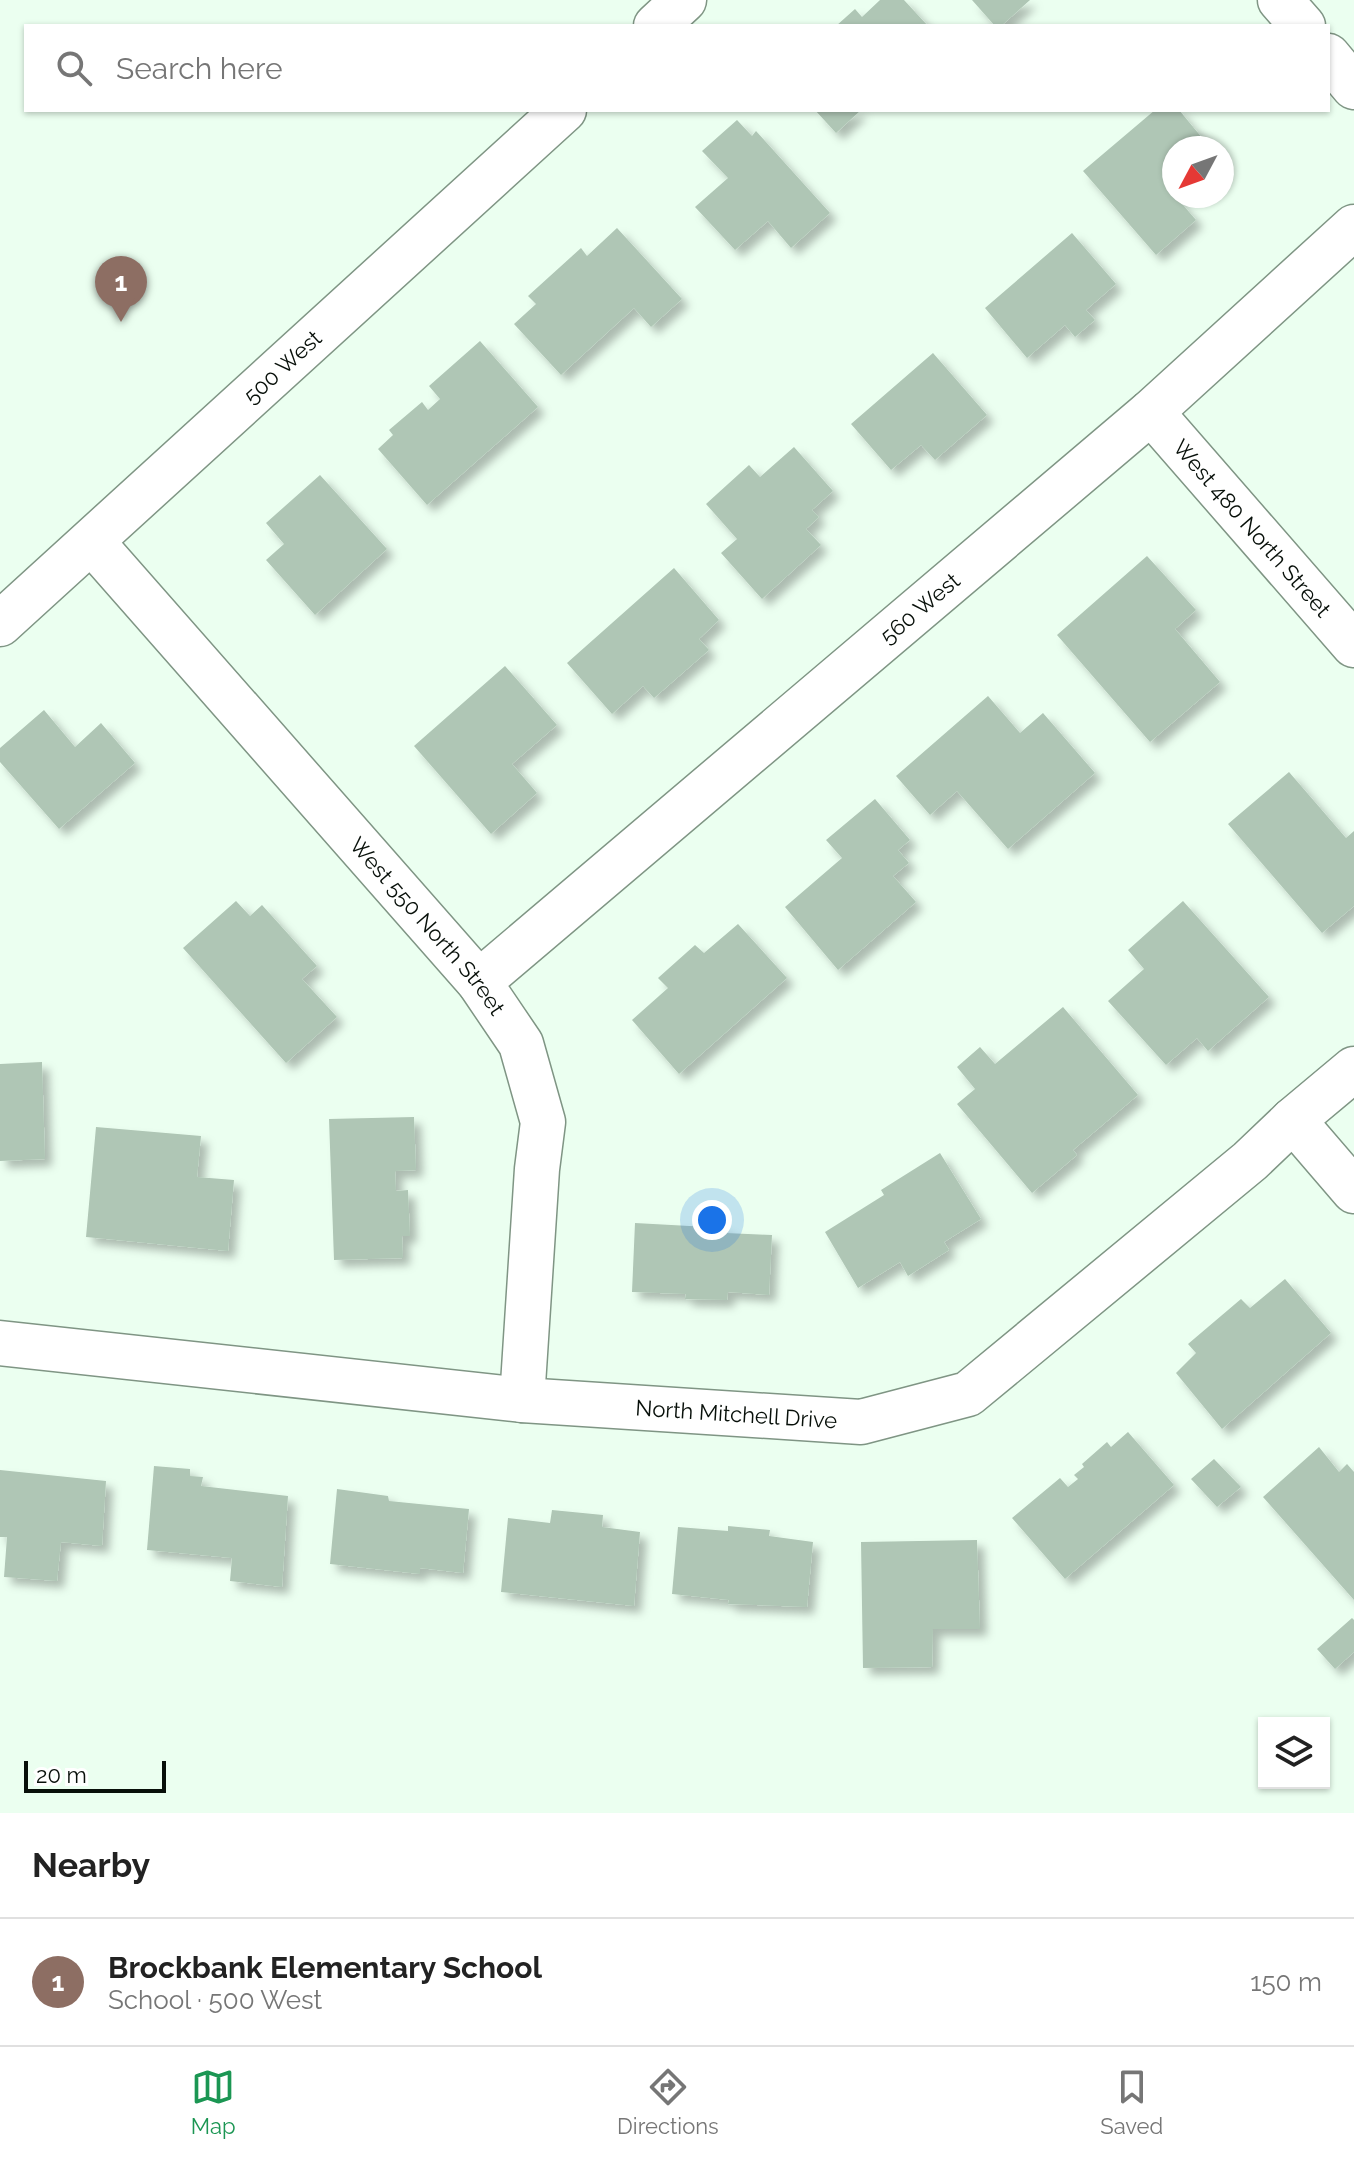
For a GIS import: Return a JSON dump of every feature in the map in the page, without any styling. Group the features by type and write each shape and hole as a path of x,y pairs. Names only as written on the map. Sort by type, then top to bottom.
{"street":[{"path":"658,24 684,0"},
{"path":"1280,0 1301,24"},
{"path":"1330,58 1354,87"},
{"name":"500 West","path":"0,624 562,112"},
{"name":"560 West","path":"479,982 1151,412 1354,227"},
{"name":"West 480 North Street","path":"1151,412 1354,645"},
{"name":"West 550 North Street","path":"92,542 479,982 521,1044 543,1122 537,1169 522,1400"},
{"name":"North Mitchell Drive","path":"0,1343 522,1400 861,1422 968,1394 1250,1161 1354,1069"},
{"path":"1293,1120 1354,1191"}],"building":[{"path":"880,0 904,0 926,24 838,24 855,9 862,17"},
{"path":"972,0 1030,0 1003,24 993,24"},
{"path":"817,112 859,112 836,133"},
{"path":"1153,112 1181,112 1201,136 1162,136 1162,208 1186,208 1196,220 1156,255 1083,171"},
{"path":"737,120 752,136 756,131 830,213 791,248 768,221 735,250 695,207 728,178 702,151"},
{"path":"617,228 682,299 651,327 634,308 561,375 514,324 536,304 528,296 581,248 587,256"},
{"path":"1072,233 1116,284 1086,310 1095,320 1075,337 1065,325 1027,358 985,308"},
{"path":"480,341 538,407 427,505 378,449 393,435 389,430 422,402 428,410 440,399 429,386"},
{"path":"933,353 987,415 935,460 921,445 891,470 851,424"},
{"path":"794,447 833,491 812,510 819,517 806,529 821,545 762,599 721,553 737,539 706,504 749,465 760,477"},
{"path":"320,475 387,549 315,615 266,560 284,544 266,523"},
{"path":"1147,556 1196,610 1175,629 1220,682 1150,742 1057,635"},
{"path":"674,568 719,620 699,639 709,650 654,698 643,686 612,714 567,663"},
{"path":"505,666 557,725 512,764 537,793 491,834 414,746"},
{"path":"988,696 1020,733 1043,713 1095,773 1008,849 957,791 930,815 896,776"},
{"path":"44,710 75,747 101,723 135,763 59,829 0,762 0,748"},
{"path":"1289,772 1346,838 1354,831 1354,906 1322,933 1228,824"},
{"path":"875,799 910,840 898,850 909,863 893,876 916,902 838,970 785,907 842,858 826,840"},
{"path":"236,901 250,916 262,905 317,966 302,979 337,1017 286,1063 183,948"},
{"path":"1183,901 1269,997 1208,1051 1197,1038 1166,1065 1108,1001 1144,969 1128,950"},
{"path":"738,924 787,978 679,1074 632,1020 668,988 658,978 695,945 704,953"},
{"path":"1063,1007 1138,1095 1073,1150 1077,1155 1032,1193 957,1104 975,1089 957,1067 980,1047 995,1064"},
{"path":"42,1062 45,1159 0,1161 0,1064"},
{"path":"414,1117 416,1170 395,1171 396,1191 408,1190 410,1236 402,1236 403,1258 334,1260 329,1119"},
{"path":"96,1127 201,1136 197,1177 234,1180 228,1251 86,1237"},
{"path":"940,1153 981,1219 944,1242 949,1250 908,1276 900,1262 858,1288 825,1232 884,1195 881,1190"},
{"path":"635,1223 726,1228 726,1233 772,1235 769,1295 728,1292 727,1300 685,1299 686,1294 632,1292"},
{"path":"1285,1279 1331,1333 1222,1429 1176,1373 1196,1353 1188,1344 1241,1299 1250,1308"},
{"path":"1128,1432 1174,1485 1065,1579 1012,1518 1060,1478 1068,1487 1078,1479 1074,1475 1084,1467 1082,1464 1107,1442 1111,1447"},
{"path":"1319,1447 1339,1472 1347,1464 1354,1472 1354,1600 1263,1497"},
{"path":"1214,1459 1241,1487 1217,1507 1191,1479"},
{"path":"154,1466 190,1469 190,1476 203,1477 201,1486 288,1496 282,1587 230,1581 232,1558 147,1550"},
{"path":"0,1470 106,1481 102,1546 61,1542 57,1581 4,1577 7,1537 0,1537"},
{"path":"337,1489 388,1496 389,1501 469,1509 463,1573 420,1568 420,1574 330,1564"},
{"path":"552,1510 603,1515 602,1527 640,1532 634,1606 501,1592 508,1518 550,1523"},
{"path":"728,1526 770,1530 769,1536 813,1542 807,1607 728,1604 729,1600 672,1594 678,1527 728,1531"},
{"path":"977,1540 980,1629 933,1629 932,1667 863,1668 861,1542"},
{"path":"1352,1618 1354,1652 1335,1669 1317,1649"}],"place":[{"name":"Brockbank Elementary School","path":"121,322"}]}
